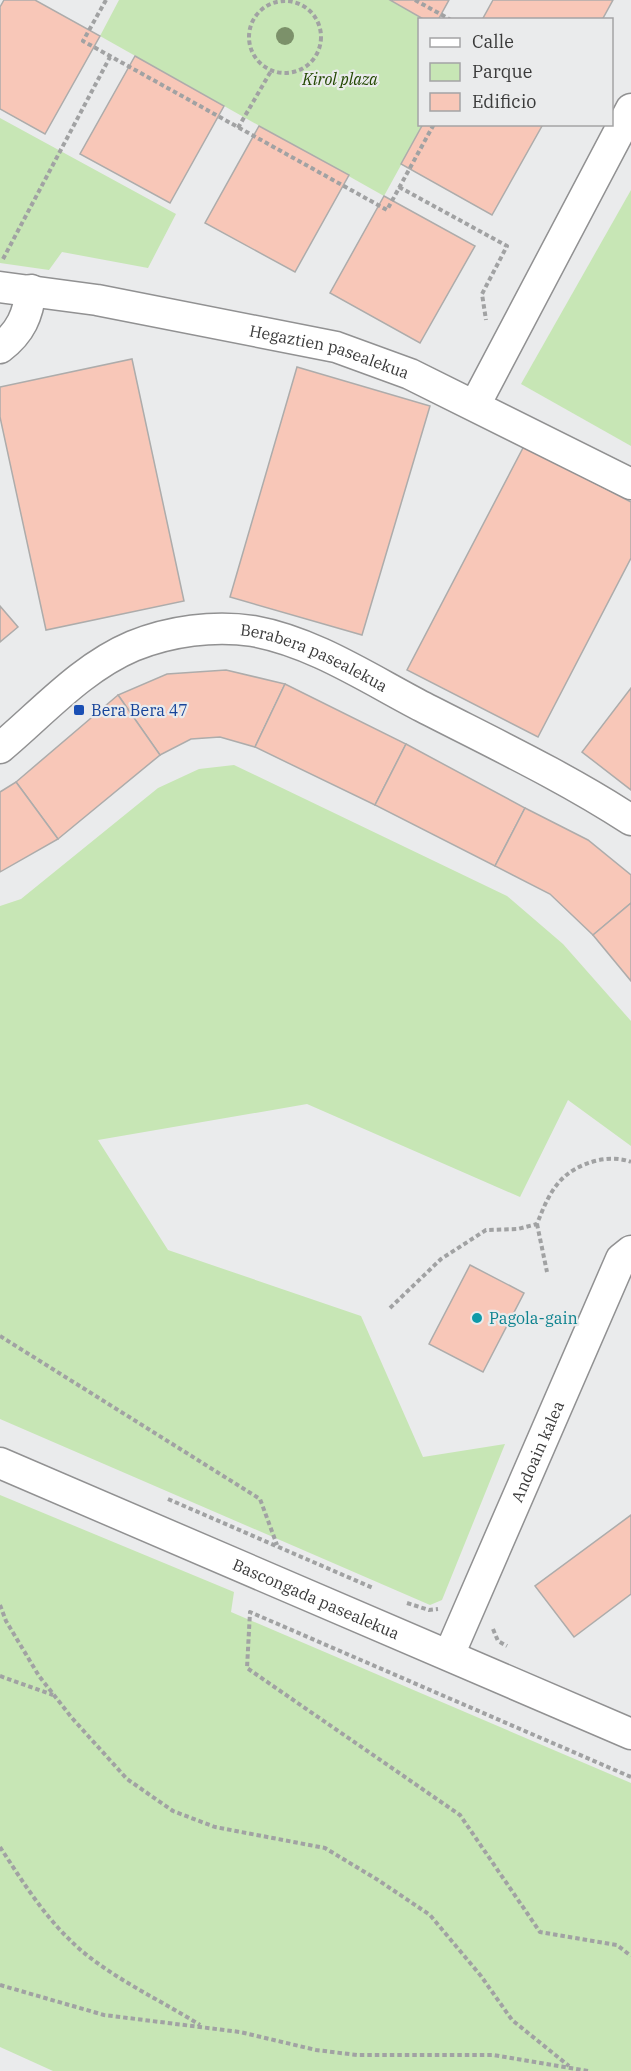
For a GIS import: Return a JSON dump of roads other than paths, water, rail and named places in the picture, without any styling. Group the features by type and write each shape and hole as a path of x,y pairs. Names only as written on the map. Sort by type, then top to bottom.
{"street":[{"path":"475,405 631,109"},
{"path":"0,348 16,333 28,314 7,283"},
{"name":"Hegaztien pasealekua","path":"7,283 336,347 410,374 631,484"},
{"name":"Berabera pasealekua","path":"0,748 80,678 132,646 191,631 222,629 253,631 283,638 312,649 580,789 631,820"},
{"name":"Andoain kalea","path":"449,1655 621,1259 631,1251"},
{"name":"Bascongada pasealekua","path":"0,1463 631,1734"}],"place":[{"name":"Bera Bera 47","path":"79,710"},
{"name":"Pagola-gain","path":"477,1318"}],"park label":[{"name":"Kirol plaza","path":"340,79"}]}
